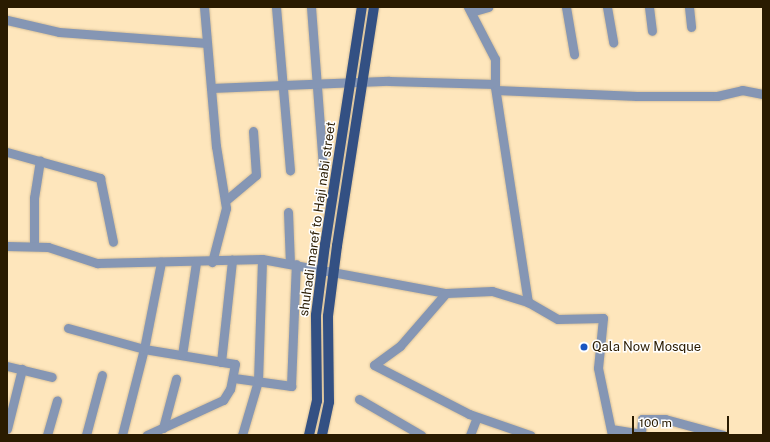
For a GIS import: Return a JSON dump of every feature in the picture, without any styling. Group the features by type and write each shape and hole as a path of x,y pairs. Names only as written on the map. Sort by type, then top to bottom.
{"main road":[{"name":"shuhadi maref to Haji nabi street","path":"309,435 317,401 316,315 362,7"},
{"path":"322,435 329,402 328,316 374,7"}],"street":[{"path":"204,7 211,88 226,208 212,262"},
{"path":"276,7 290,170"},
{"path":"311,7 318,83 323,168"},
{"path":"488,7 469,10 495,60 495,87 528,302"},
{"path":"566,7 574,54"},
{"path":"607,7 613,42"},
{"path":"649,7 652,31"},
{"path":"689,7 691,27"},
{"path":"7,20 59,32 207,44"},
{"path":"211,88 283,83 363,82 495,87 637,96 717,96 742,90 763,94"},
{"path":"224,201 256,175 253,131"},
{"path":"7,152 40,160 70,172 100,178 113,242"},
{"path":"34,245 34,198 40,160"},
{"path":"234,378 290,386 293,263 288,212"},
{"path":"7,246 34,245 97,263 212,262 262,259 293,263 446,293 492,291 528,302 558,320 603,318 598,368 612,432 641,434 642,419 665,419 723,435"},
{"path":"242,435 258,381 262,259"},
{"path":"221,362 232,260"},
{"path":"122,435 144,349 161,262"},
{"path":"182,355 196,262"},
{"path":"446,293 400,346 374,365 477,417 512,432 530,435"},
{"path":"68,328 144,349 235,364 234,378 223,400 164,431 151,433"},
{"path":"7,366 52,377"},
{"path":"7,429 22,369"},
{"path":"86,435 102,375"},
{"path":"164,431 176,379"},
{"path":"359,399 421,435"},
{"path":"47,435 56,400"},
{"path":"470,435 477,417"}],"place":[{"name":"Qala Now Mosque","path":"584,347"}]}
